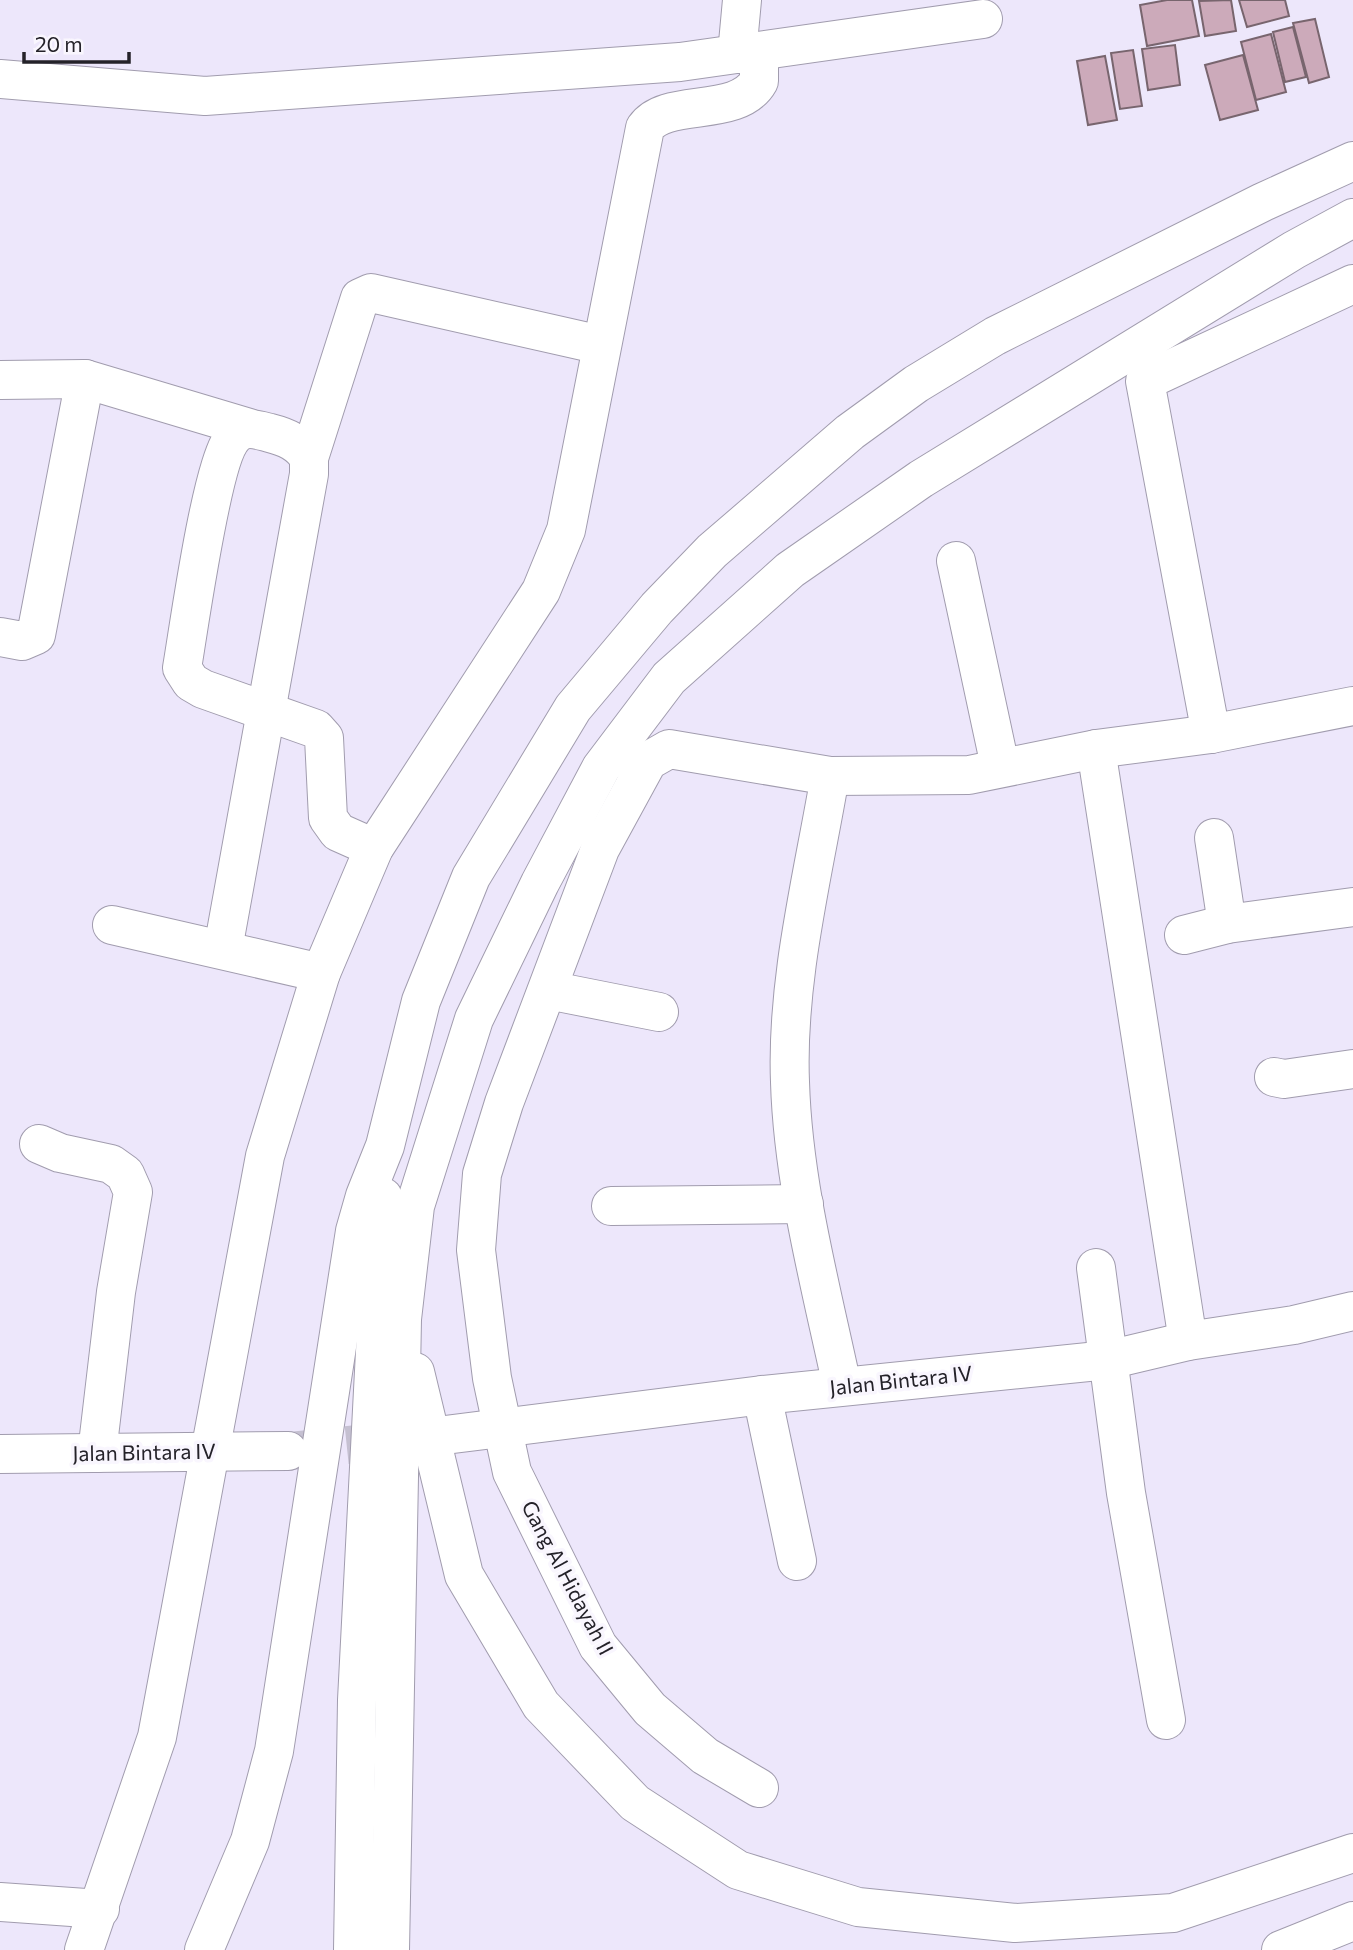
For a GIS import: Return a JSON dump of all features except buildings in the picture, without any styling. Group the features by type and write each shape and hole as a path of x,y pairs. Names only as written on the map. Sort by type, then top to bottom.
{"main road":[{"path":"84,1950 157,1737 265,1156 321,973 373,848 541,591 566,530 645,128 655,117 716,104 748,93 759,81 748,52 742,0"},
{"path":"0,79 205,96 680,62 983,19"},
{"path":"204,1950 250,1841 274,1751 355,1231 385,1146 421,1001 471,877 573,708 626,641 712,551 850,432 928,377 995,337 1263,202 1353,161"},
{"path":"390,1950 402,1319 415,1206 474,1019 540,883 601,768 669,678 790,570 921,479 1294,250 1353,218"},
{"path":"1212,734 1145,381 1353,284"},
{"path":"223,949 309,474 309,458 360,298 366,294 601,345"},
{"path":"0,380 85,379 249,428 285,436 304,449 309,458"},
{"path":"0,637 22,641 36,635 85,379"},
{"path":"249,428 236,433 226,446 204,536 182,668 191,682 203,689 316,729 324,738 328,818 338,832 373,848"},
{"path":"956,561 1000,766"},
{"name":"Gang Al Hidayah II","path":"759,1788 705,1756 650,1709 598,1646 512,1472 500,1428 476,1250 482,1174 503,1103 600,849 648,761 669,748 830,776 969,775 1000,766 1096,749 1212,734 1353,706"},
{"path":"1096,749 1188,1341"},
{"path":"830,776 793,1001 790,1082 804,1204 842,1387"},
{"path":"1214,838 1227,924"},
{"path":"1184,935 1227,924 1353,907"},
{"path":"112,925 321,973"},
{"path":"548,990 659,1012"},
{"path":"1274,1077 1284,1079 1353,1069"},
{"path":"39,1144 60,1153 111,1164 125,1174 133,1192 116,1292 97,1453"},
{"path":"353,1950 357,1700 385,1146"},
{"path":"611,1206 804,1204"},
{"path":"1096,1268 1126,1493 1166,1720"},
{"name":"Jalan Bintara IV","path":"445,1435 762,1395 1108,1360 1188,1341 1294,1325 1353,1311"},
{"path":"402,1319 464,1575 541,1705 635,1803 738,1870 858,1907 1015,1923 1173,1913 1353,1853"},
{"path":"762,1395 797,1561"},
{"name":"Jalan Bintara IV","path":"0,1454 288,1451"},
{"path":"0,1902 100,1909"},
{"path":"1281,1950 1353,1921"}],"tunnel":[{"path":"290,1451 404,1439"}]}
